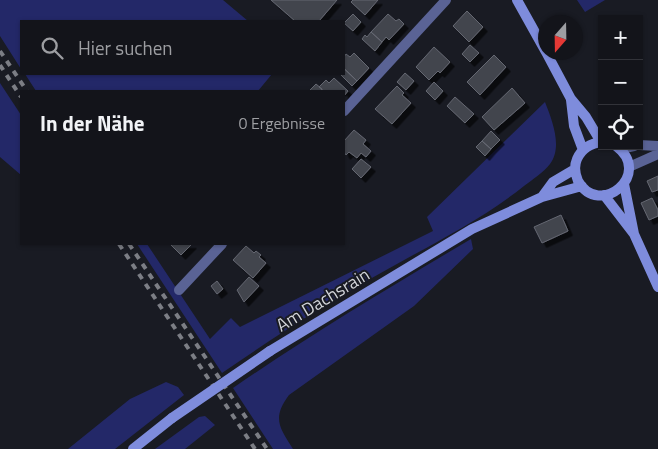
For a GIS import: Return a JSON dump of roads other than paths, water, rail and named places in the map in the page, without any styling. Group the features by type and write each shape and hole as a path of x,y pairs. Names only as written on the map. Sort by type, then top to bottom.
{"street":[{"path":"345,110 446,0"},
{"path":"517,0 538,38"},
{"path":"550,60 571,99 598,136"},
{"path":"571,99 574,126 583,150"},
{"path":"598,143 592,144 583,150 576,162 575,169 577,178 582,186 592,194 604,196 617,191 624,184 629,167 624,154 620,150"},
{"path":"643,145 658,146"},
{"path":"629,167 658,154"},
{"name":"Am Dachsrain","path":"542,197 553,182 575,169"},
{"path":"624,184 634,234 658,287"},
{"name":"Am Dachsrain","path":"133,449 172,418 270,351 472,229 542,197 582,186"},
{"path":"604,196 634,234"},
{"path":"179,290 221,245"}],"railway":[{"path":"0,51 26,90"},
{"path":"0,65 20,95"},
{"path":"120,245 255,449"},
{"path":"130,245 267,449"}]}
